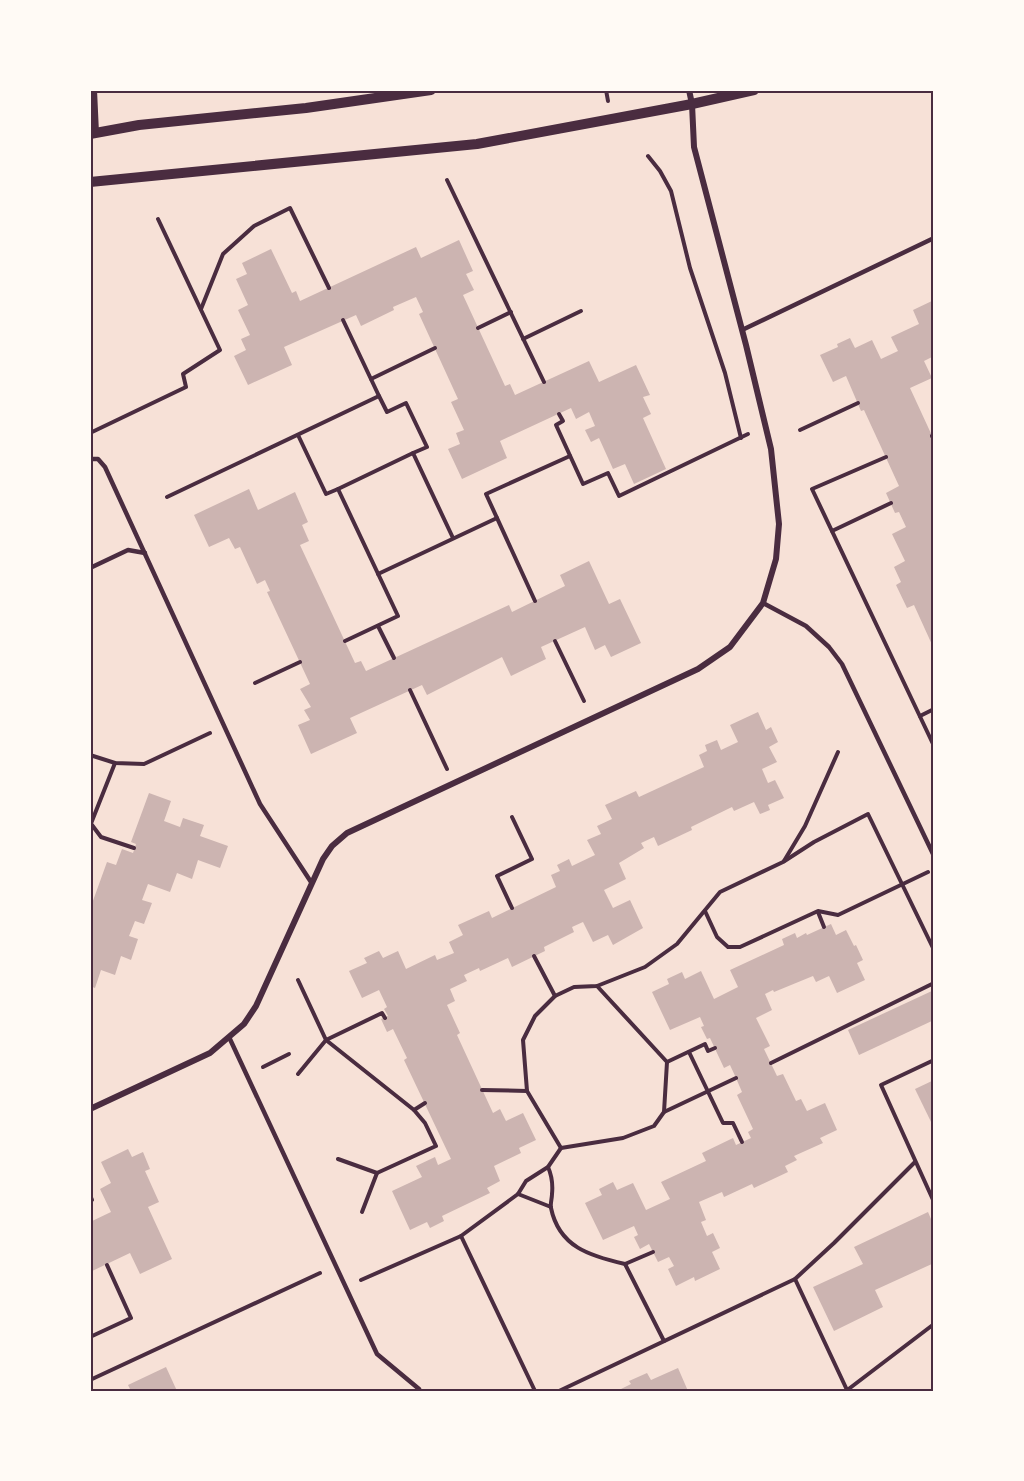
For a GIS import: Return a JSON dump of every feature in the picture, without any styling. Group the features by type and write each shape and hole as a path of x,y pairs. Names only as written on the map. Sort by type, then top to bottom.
{"street":[{"path":"94,90 93,134 139,125 306,108 431,90"},
{"path":"90,1109 210,1053 244,1024 256,1006 311,882 332,846 348,833 698,669 730,647 763,603 776,559 779,524 771,449 694,147 689,90"},
{"path":"90,182 477,144 692,104 754,90"}],"lane":[{"path":"742,330 934,238"},
{"path":"90,459 98,459 105,467 261,804 311,882"},
{"path":"90,568 128,550 145,553"},
{"path":"763,603 806,626 829,647 842,664 934,856"},
{"path":"229,1037 377,1354 418,1389"}],"path":[{"path":"559,414 563,421 555,425 583,484 608,473 619,496 741,438 725,373 690,268 670,191 660,171 648,156"},
{"path":"447,180 544,382"},
{"path":"201,310 223,254 254,226 290,208 329,288"},
{"path":"90,433 186,387 183,374 220,351 158,219"},
{"path":"523,339 581,311"},
{"path":"478,328 511,312"},
{"path":"298,435 326,494 427,447 406,403 387,412 343,320"},
{"path":"371,379 435,348"},
{"path":"167,497 379,396"},
{"path":"800,430 858,403"},
{"path":"413,453 453,538"},
{"path":"535,601 486,494 570,456"},
{"path":"886,457 812,489 934,746"},
{"path":"338,489 398,616 345,641"},
{"path":"832,531 891,503"},
{"path":"378,574 497,518"},
{"path":"378,626 394,658"},
{"path":"555,641 592,718"},
{"path":"255,683 300,662"},
{"path":"410,690 454,783"},
{"path":"920,716 934,709"},
{"path":"90,755 115,763 144,764 225,726"},
{"path":"783,862 805,826 838,752"},
{"path":"115,763 91,826 101,837 135,848"},
{"path":"561,1148 527,1091 523,1040 535,1016 555,996 574,987 597,986 645,967 677,944 720,892 783,862 814,842 868,814 934,950"},
{"path":"512,818 532,859 497,876 512,908"},
{"path":"705,911 717,937 728,947 740,947 818,911 838,915 934,869"},
{"path":"818,911 824,927"},
{"path":"534,956 555,996"},
{"path":"298,980 326,1040 414,1110 425,1123 436,1146 377,1173 338,1159"},
{"path":"771,1063 934,983"},
{"path":"597,986 667,1062 664,1112"},
{"path":"298,1074 326,1040 382,1013 385,1018"},
{"path":"667,1062 705,1044 708,1051 715,1048"},
{"path":"688,1052 723,1123 733,1123 742,1142"},
{"path":"263,1067 289,1054"},
{"path":"934,1060 881,1085 934,1202"},
{"path":"345,1287 461,1236 518,1194 526,1181 548,1167 561,1148 623,1138 654,1125 664,1112 736,1078"},
{"path":"482,1090 527,1091"},
{"path":"414,1110 425,1103"},
{"path":"559,1391 795,1279 915,1162"},
{"path":"548,1167 552,1178 550,1207 562,1236 580,1250 598,1258 625,1264 653,1252"},
{"path":"362,1212 377,1173"},
{"path":"518,1194 550,1207"},
{"path":"90,1195 92,1200 90,1201"},
{"path":"461,1236 535,1391"},
{"path":"625,1264 664,1341"},
{"path":"90,1337 131,1318 107,1265"},
{"path":"90,1380 335,1266"},
{"path":"795,1279 846,1390 934,1323"}],"building":[{"path":"459,240 473,271 466,274 474,290 463,295 505,386 510,384 515,395 589,361 599,382 636,365 650,395 643,397 651,414 643,418 666,469 634,484 625,464 613,469 599,438 591,442 585,430 595,426 589,412 576,419 571,408 500,441 507,458 462,479 448,449 460,444 456,433 464,430 451,402 458,399 419,314 423,312 416,297 393,307 394,310 361,326 356,315 284,347 292,365 248,385 234,356 246,350 241,339 250,335 238,310 248,305 236,279 247,274 242,263 271,249 292,293 296,291 300,301 416,247 421,258"},
{"path":"934,300 934,356 924,361 932,378 910,388 934,440 934,535 932,536 934,549 932,550 934,554 934,649 914,605 907,608 896,585 901,582 894,567 905,561 892,534 906,527 899,512 895,513 886,493 899,486 846,376 833,382 820,355 838,347 837,344 850,338 855,348 872,340 881,359 898,351 891,337 919,324 913,310"},
{"path":"249,489 258,510 295,492 308,522 302,525 309,541 300,545 355,663 361,661 366,671 509,605 512,612 565,586 560,575 589,561 609,604 620,599 641,643 611,657 605,645 595,650 585,627 541,647 546,659 511,676 502,657 427,695 422,685 350,718 357,733 311,754 298,725 310,720 304,710 311,707 300,689 310,684 267,592 270,591 265,580 257,584 240,547 235,549 229,538 209,547 194,515"},
{"path":"758,712 766,730 771,727 778,742 769,747 777,762 762,769 768,783 775,780 784,798 768,805 770,810 760,814 754,802 734,811 732,807 658,846 654,837 641,843 644,848 619,863 626,879 604,890 613,908 630,900 643,928 613,945 608,935 593,942 583,922 572,927 574,932 544,947 545,951 512,967 508,958 480,971 479,968 464,975 467,981 450,989 455,1001 447,1005 460,1033 457,1035 493,1113 500,1109 506,1121 523,1113 536,1140 519,1148 521,1153 494,1166 500,1181 487,1188 490,1193 442,1216 444,1221 430,1228 427,1222 410,1230 392,1191 422,1177 416,1166 435,1157 438,1165 451,1159 404,1060 407,1058 393,1029 387,1032 381,1019 388,1016 384,1009 387,1007 379,990 362,998 349,971 367,963 364,958 379,951 383,958 398,951 406,969 435,955 437,960 454,953 449,942 463,935 458,925 489,911 492,918 556,887 551,875 560,871 557,865 569,859 572,866 595,855 587,840 601,834 597,826 612,819 605,805 636,791 639,797 704,767 699,755 707,751 705,745 717,740 721,750 738,742 730,725"},
{"path":"149,793 171,801 164,821 180,827 183,818 204,825 200,836 228,846 220,868 198,860 192,879 177,873 170,892 148,884 142,900 152,903 144,924 135,921 129,936 138,939 131,960 121,956 115,975 101,970 95,988 90,986 90,909 107,862 116,865 122,849 133,853 136,844 131,842"},
{"path":"831,924 836,935 846,930 854,946 856,945 863,960 857,963 865,980 837,993 829,976 816,982 813,976 765,994 772,1010 756,1018 770,1046 764,1049 777,1076 783,1074 796,1101 801,1099 807,1111 825,1103 837,1130 820,1138 823,1143 794,1156 797,1160 785,1166 788,1172 754,1188 752,1184 724,1197 722,1192 699,1202 706,1220 701,1222 707,1236 713,1233 720,1248 712,1252 720,1269 695,1281 694,1277 676,1286 668,1269 674,1266 669,1257 658,1262 649,1244 640,1249 634,1237 638,1235 634,1226 603,1240 585,1203 602,1195 599,1189 613,1182 617,1190 633,1183 646,1210 670,1199 661,1182 706,1161 702,1153 733,1138 736,1145 751,1138 748,1132 753,1129 737,1095 742,1092 730,1065 724,1068 710,1038 707,1039 701,1027 704,1026 700,1017 670,1030 652,992 669,984 667,979 682,972 685,979 701,971 714,999 738,987 730,970 784,945 782,939 795,933 797,938"},
{"path":"934,990 934,1020 859,1055 848,1030"},
{"path":"934,1080 934,1128 915,1089"},
{"path":"128,1149 132,1157 143,1152 150,1169 145,1171 159,1202 148,1207 172,1259 140,1274 130,1253 90,1272 90,1222 111,1212 100,1189 111,1183 101,1162"},
{"path":"928,1212 934,1226 934,1263 875,1290 883,1307 834,1331 813,1287 863,1264 854,1247"},
{"path":"166,1367 177,1391 131,1391 128,1385"},
{"path":"678,1368 688,1391 617,1391 631,1384 629,1381 647,1373 651,1380"}]}
